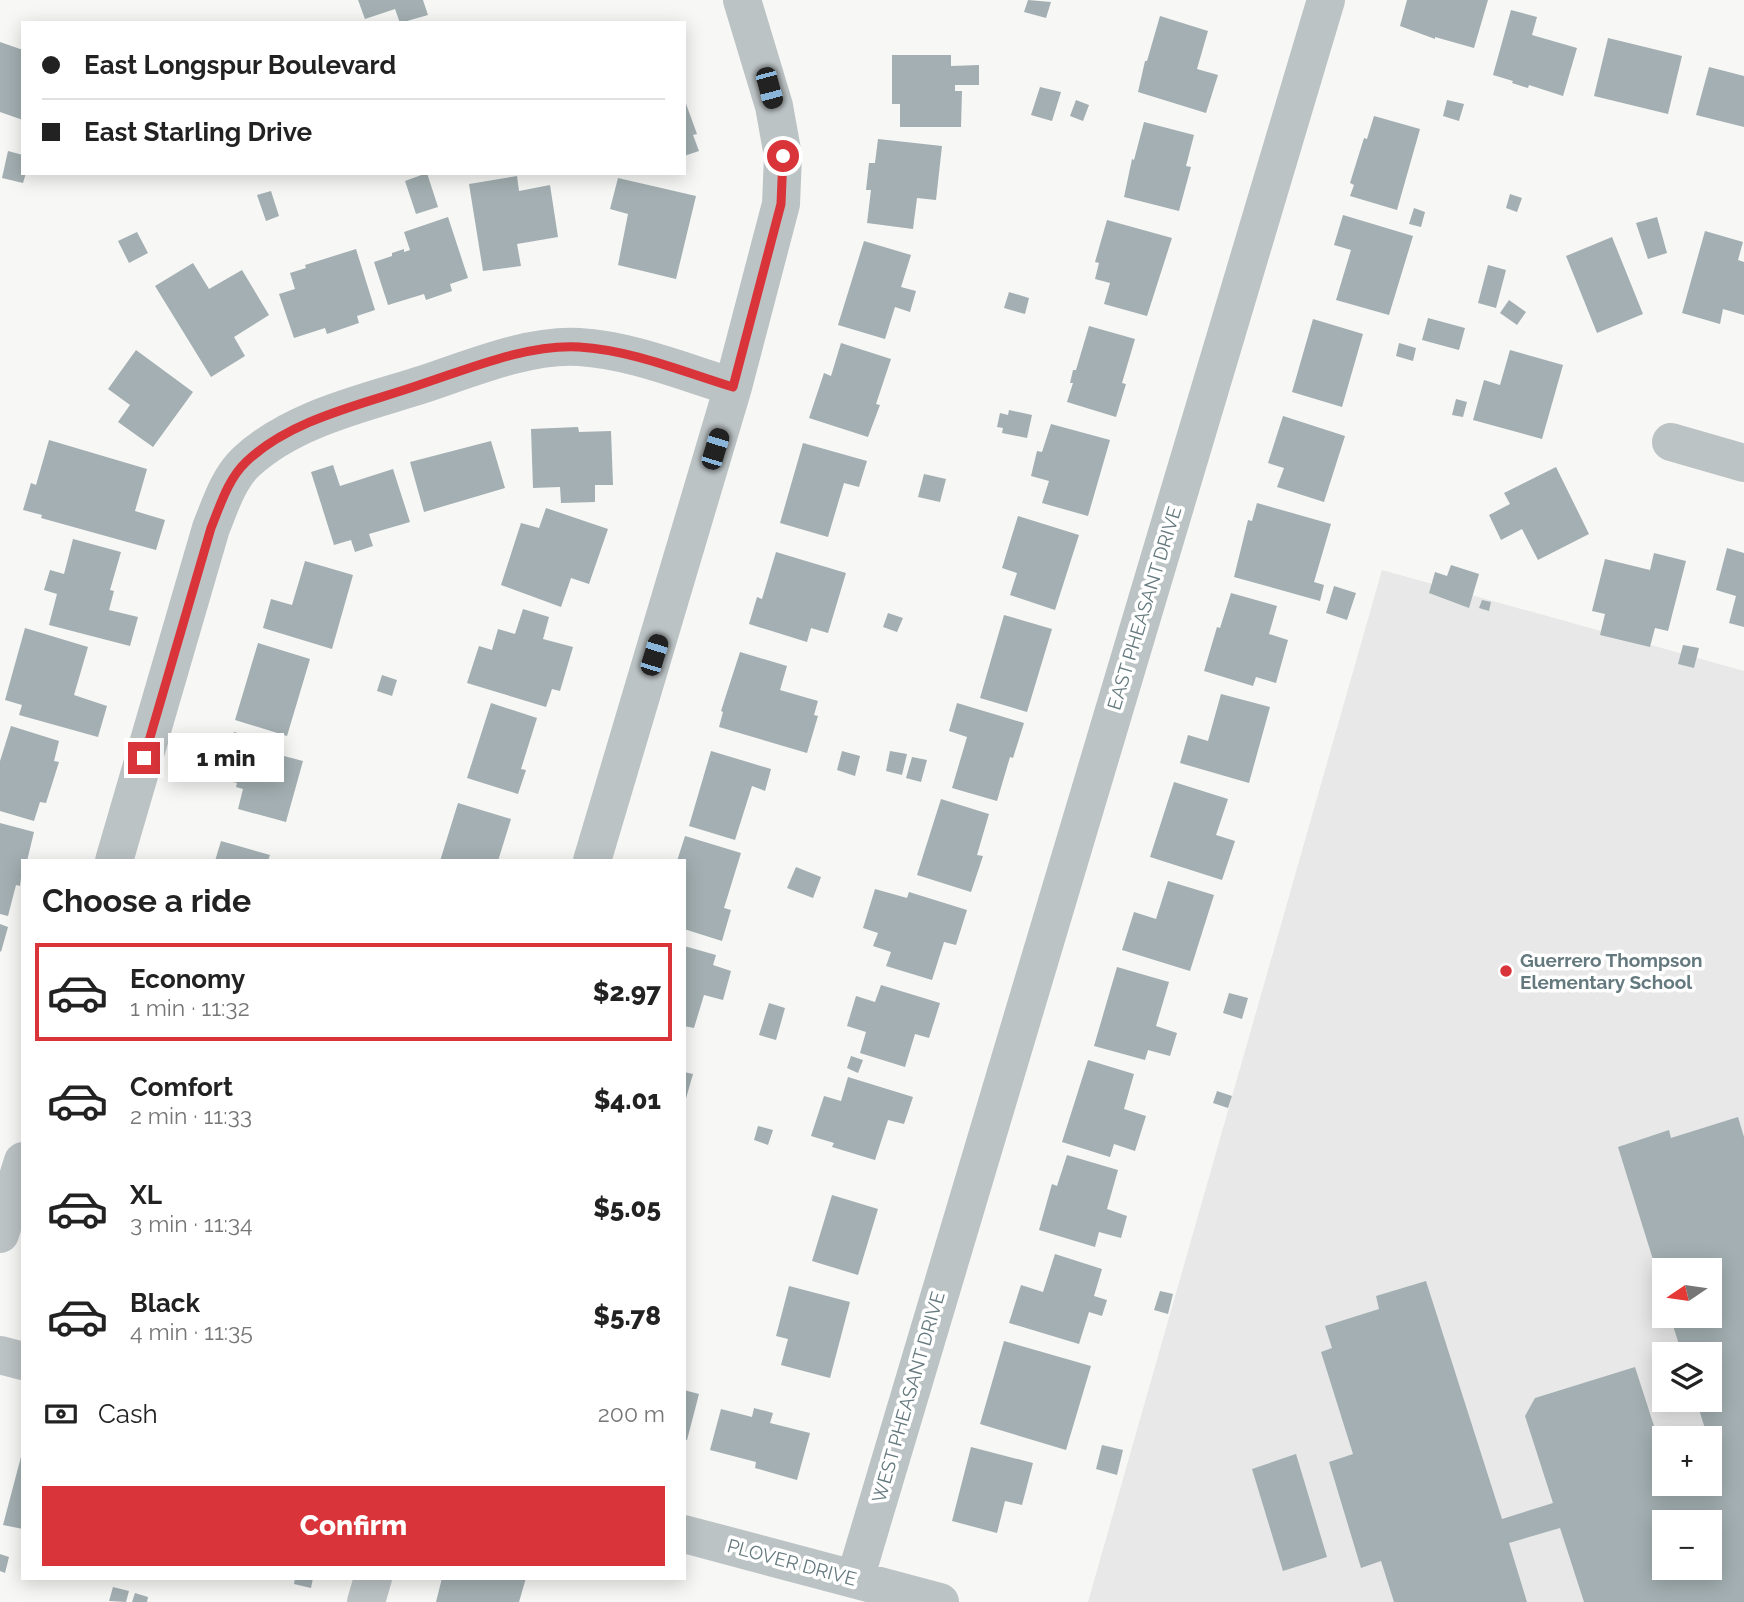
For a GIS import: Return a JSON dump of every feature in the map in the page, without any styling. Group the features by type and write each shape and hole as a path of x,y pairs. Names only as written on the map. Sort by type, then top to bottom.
{"street":[{"path":"593,859 733,387 781,204 783,156 774,106 742,0"},
{"name":"EAST PHEASANT DRIVE","path":"961,1216 1326,0"},
{"path":"115,859 211,528 224,494 244,463 277,439 316,419 500,359 534,351 578,346 626,354 733,387"},
{"path":"1671,442 1744,463"},
{"path":"0,1234 21,1167"},
{"name":"WEST PHEASANT DRIVE","path":"855,1579 961,1216"},
{"path":"0,1355 21,1360"},
{"name":"PLOVER DRIVE","path":"686,1535 940,1602"},
{"path":"366,1602 372,1580"}],"shaded area":[{"name":"Guerrero Thompson Elementary School","path":"1382,570 1744,671 1744,1602 1088,1602"}],"building":[{"path":"358,0 423,0 428,15 399,21 395,9 365,19"},
{"path":"1028,0 1051,2 1046,18 1024,12"},
{"path":"1407,0 1488,0 1474,48 1435,39 1400,26"},
{"path":"1511,10 1537,17 1532,35 1577,48 1563,96 1529,85 1528,88 1493,75"},
{"path":"1160,16 1208,31 1197,69 1218,75 1206,113 1138,92"},
{"path":"1608,38 1682,56 1668,114 1594,96"},
{"path":"0,42 21,49 21,119 0,112"},
{"path":"892,55 951,55 951,66 979,65 979,85 955,85 955,91 962,91 961,127 900,127 900,104 892,104"},
{"path":"1709,67 1744,76 1744,127 1696,115"},
{"path":"1040,87 1061,92 1052,121 1031,115"},
{"path":"1076,100 1089,105 1083,121 1070,116"},
{"path":"1447,100 1464,104 1459,121 1443,116"},
{"path":"686,104 697,134 693,135 699,151 686,155"},
{"path":"1374,116 1420,129 1397,210 1350,196 1354,185 1350,183"},
{"path":"1144,122 1194,135 1186,166 1191,167 1179,211 1124,197"},
{"path":"878,139 942,146 936,200 917,198 913,229 867,223 871,190 866,190 869,163 875,163"},
{"path":"8,151 21,154 21,175 25,175 23,183 2,178"},
{"path":"428,175 438,207 416,214 405,181"},
{"path":"517,176 519,191 550,185 558,237 517,244 521,266 483,271 469,184"},
{"path":"618,178 696,196 676,279 618,265 628,214 610,209"},
{"path":"271,191 279,216 266,221 257,195"},
{"path":"1510,194 1522,198 1517,212 1506,208"},
{"path":"1414,208 1425,212 1421,227 1409,224"},
{"path":"1343,215 1413,236 1389,315 1336,300 1351,250 1334,245"},
{"path":"448,217 468,278 450,284 452,291 426,300 424,294 388,305 374,262 404,249 404,252 410,250 404,232"},
{"path":"1657,217 1667,253 1648,259 1636,223"},
{"path":"1107,220 1172,238 1147,316 1104,304 1110,283 1095,279 1099,263 1095,262"},
{"path":"1705,231 1743,242 1738,260 1744,262 1744,315 1723,309 1720,324 1682,313"},
{"path":"137,232 148,253 129,263 118,241"},
{"path":"1612,237 1643,314 1597,333 1566,256"},
{"path":"864,241 911,255 901,287 916,291 910,312 895,307 885,339 838,325"},
{"path":"356,249 375,310 357,316 359,323 327,334 325,328 294,338 279,294 295,289 290,273 306,268 305,265"},
{"path":"193,263 209,289 242,270 269,315 234,337 245,356 211,377 155,286"},
{"path":"1488,265 1506,270 1496,308 1478,303"},
{"path":"1009,292 1029,298 1025,314 1004,308"},
{"path":"1509,300 1526,312 1517,325 1500,313"},
{"path":"1428,318 1465,328 1459,350 1422,340"},
{"path":"1313,319 1363,334 1342,407 1292,392"},
{"path":"1089,326 1135,339 1122,383 1126,384 1116,417 1067,402 1073,383 1070,383 1073,370 1076,370"},
{"path":"841,343 891,359 876,404 880,405 868,437 809,418 824,373 831,376"},
{"path":"1399,343 1416,348 1413,361 1396,356"},
{"path":"136,350 193,392 153,447 118,422 130,405 108,389"},
{"path":"1510,350 1563,365 1542,439 1473,420 1484,380 1500,385"},
{"path":"1456,399 1467,402 1463,417 1452,415"},
{"path":"1009,410 1032,415 1027,438 1002,433 1003,428 997,427 1000,413 1008,415"},
{"path":"1283,416 1345,436 1324,502 1277,487 1284,468 1268,463"},
{"path":"1051,424 1110,440 1088,516 1042,503 1049,481 1031,476 1037,451 1042,452"},
{"path":"578,427 579,432 611,431 613,485 595,485 595,502 561,503 560,487 533,488 531,429"},
{"path":"49,440 147,469 135,511 165,520 156,550 41,518 42,515 23,510 31,483 36,485"},
{"path":"491,441 505,488 424,512 410,462"},
{"path":"803,443 867,461 859,487 844,483 828,537 780,523"},
{"path":"333,465 340,486 393,469 410,522 369,534 373,546 355,552 351,540 334,545 311,472"},
{"path":"1556,467 1589,534 1538,560 1522,529 1501,540 1489,515 1510,504 1504,493"},
{"path":"924,474 946,479 940,502 918,497"},
{"path":"1257,503 1331,524 1314,582 1324,585 1320,601 1234,577 1248,520 1252,521"},
{"path":"546,508 608,529 589,584 571,578 561,607 501,585 521,523 539,528"},
{"path":"1018,516 1079,535 1055,610 1010,595 1017,573 1002,568"},
{"path":"73,539 121,552 110,590 114,591 109,610 138,617 130,646 49,625 57,594 44,590 50,570 64,574"},
{"path":"1727,548 1744,553 1744,627 1729,623 1736,596 1716,590"},
{"path":"776,552 846,573 828,633 811,628 807,642 749,624 757,597 762,599"},
{"path":"1654,553 1686,561 1668,631 1655,628 1650,647 1600,635 1605,614 1592,611 1605,559 1650,570"},
{"path":"305,561 353,575 332,649 263,628 271,599 292,605"},
{"path":"1451,565 1479,574 1469,608 1429,593 1435,572 1447,576"},
{"path":"1334,586 1356,593 1347,620 1326,613"},
{"path":"1231,593 1277,606 1269,634 1288,640 1276,683 1256,677 1253,686 1204,671 1217,627 1220,628"},
{"path":"1482,600 1491,602 1489,611 1479,608"},
{"path":"523,609 549,617 543,639 573,647 560,691 552,689 546,707 467,683 479,646 492,650 498,629 515,634"},
{"path":"888,613 903,618 897,632 883,627"},
{"path":"1004,615 1052,629 1027,712 980,698"},
{"path":"25,628 88,647 74,695 107,706 98,737 19,715 22,705 5,700"},
{"path":"258,643 310,659 287,736 235,720"},
{"path":"1683,645 1699,648 1694,668 1678,664"},
{"path":"740,652 787,666 780,690 818,701 814,715 818,716 807,753 719,727 723,712 721,711"},
{"path":"382,675 397,680 392,696 377,691"},
{"path":"1221,694 1270,707 1249,783 1180,763 1188,735 1208,741"},
{"path":"491,703 537,718 521,769 526,770 518,794 467,778"},
{"path":"957,703 1024,723 1013,758 1010,757 997,801 952,788 967,737 949,731"},
{"path":"11,726 59,741 54,761 59,762 46,803 40,802 34,821 0,811 0,761"},
{"path":"234,732 259,739 257,745 266,747 265,751 303,761 286,822 238,809 243,789 236,787 237,783 221,779"},
{"path":"711,751 771,769 765,791 752,786 735,840 689,826"},
{"path":"842,751 860,756 855,776 837,770"},
{"path":"890,751 907,754 902,775 886,771"},
{"path":"912,757 927,760 921,782 906,778"},
{"path":"1174,782 1228,799 1216,835 1235,841 1222,880 1150,857"},
{"path":"941,799 989,814 977,855 983,856 971,892 917,875"},
{"path":"458,803 511,819 499,859 441,859"},
{"path":"0,823 34,832 27,859 21,859 20,886 16,885 8,916 0,914"},
{"path":"685,836 741,853 724,908 731,910 722,941 686,930 686,859 678,859"},
{"path":"221,841 270,855 269,859 216,859"},
{"path":"796,867 821,877 813,898 787,888"},
{"path":"1168,881 1214,895 1190,971 1122,950 1134,912 1156,919"},
{"path":"875,889 907,898 909,892 967,910 956,945 944,942 932,980 886,966 891,952 873,946 878,933 863,928"},
{"path":"0,924 8,927 1,952 0,951"},
{"path":"686,947 716,955 713,965 731,971 723,1000 704,995 694,1028 686,1026"},
{"path":"1117,967 1169,982 1156,1026 1177,1033 1170,1056 1148,1050 1145,1060 1094,1046"},
{"path":"881,985 940,1003 929,1038 915,1034 905,1067 860,1053 866,1032 847,1026 856,996 875,1002"},
{"path":"1229,993 1248,998 1242,1019 1223,1013"},
{"path":"769,1003 785,1008 776,1040 759,1035"},
{"path":"851,1056 863,1060 858,1073 847,1068"},
{"path":"1088,1060 1134,1074 1124,1109 1146,1116 1135,1151 1114,1144 1110,1157 1062,1142"},
{"path":"686,1072 693,1074 686,1098"},
{"path":"848,1077 913,1097 904,1124 888,1120 875,1160 832,1147 834,1143 811,1136 824,1096 841,1101"},
{"path":"1217,1091 1232,1096 1228,1108 1213,1103"},
{"path":"1738,1117 1744,1137 1744,1602 1584,1602 1560,1528 1509,1543 1527,1602 1394,1602 1381,1561 1361,1568 1329,1462 1353,1454 1321,1352 1332,1348 1325,1326 1379,1309 1376,1296 1426,1281 1502,1519 1553,1503 1525,1416 1535,1398 1635,1367 1654,1426 1652,1496 1722,1496 1722,1426 1704,1426 1700,1412 1722,1412 1722,1342 1678,1342 1674,1328 1722,1328 1722,1258 1652,1258 1618,1147 1669,1130 1671,1138"},
{"path":"758,1126 773,1130 768,1145 754,1140"},
{"path":"1067,1155 1118,1170 1107,1209 1127,1216 1121,1238 1099,1232 1095,1247 1039,1230 1052,1184 1057,1186"},
{"path":"832,1195 878,1209 858,1275 812,1261"},
{"path":"1055,1254 1102,1269 1094,1296 1107,1300 1102,1316 1089,1312 1079,1344 1009,1323 1021,1285 1043,1292"},
{"path":"789,1286 850,1302 830,1378 781,1365 788,1339 776,1336"},
{"path":"1160,1291 1173,1294 1168,1314 1154,1310"},
{"path":"1004,1341 1091,1366 1066,1450 980,1424"},
{"path":"686,1391 699,1394 686,1440"},
{"path":"754,1408 773,1413 770,1423 810,1433 797,1480 755,1468 756,1462 710,1450 721,1409 752,1417"},
{"path":"1102,1445 1123,1450 1117,1475 1096,1469"},
{"path":"971,1447 1033,1463 1022,1505 1005,1501 997,1533 952,1521"},
{"path":"1296,1454 1327,1557 1283,1571 1252,1469"},
{"path":"21,1457 21,1529 3,1525"},
{"path":"0,1554 9,1557 5,1573 0,1571"},
{"path":"295,1580 313,1580 311,1588 294,1584"},
{"path":"442,1580 525,1580 519,1602 436,1602"},
{"path":"113,1587 129,1591 126,1602 109,1601"},
{"path":"135,1593 148,1597 147,1602 132,1602"}],"place":[{"name":"Guerrero Thompson Elementary School","path":"1506,971"}],"route":[{"path":"144,758 211,528 224,494 244,463 277,439 316,419 500,359 534,351 578,346 626,354 733,387 781,204 783,156"}]}
